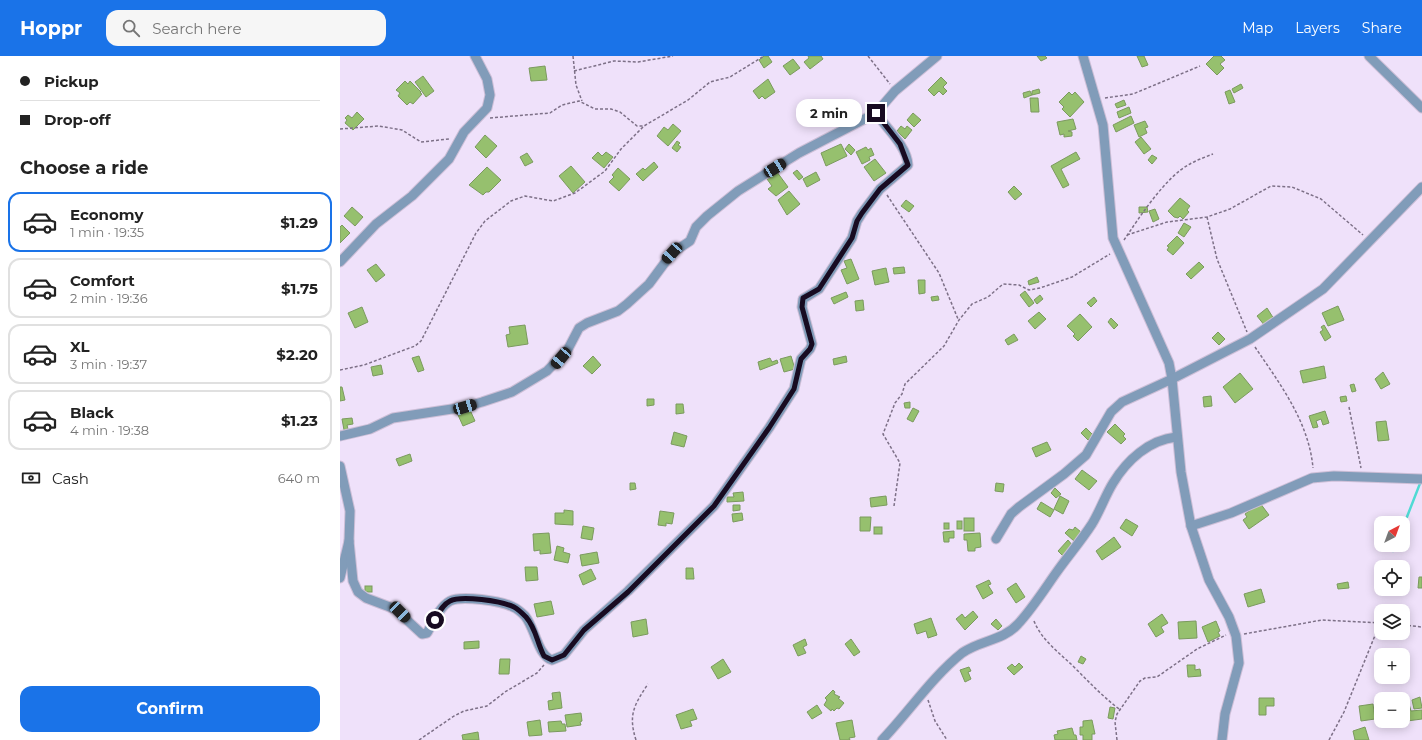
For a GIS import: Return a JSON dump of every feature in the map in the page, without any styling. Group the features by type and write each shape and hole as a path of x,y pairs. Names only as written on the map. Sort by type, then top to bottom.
{"street":[{"path":"340,262 376,224 412,196 430,179 453,154 460,138 475,119 487,108 490,95 487,78 475,56"},
{"path":"340,436 370,429 393,418 465,407 482,402 512,392 548,371 568,350 579,328 587,323 618,311 628,304 649,284 672,253 690,241 698,224 738,191 799,153 876,113 895,91 936,56"},
{"path":"1083,56 1103,125 1113,238 1117,250 1161,342 1169,363 1172,379 1176,437 1191,526 1209,580 1235,634 1239,663 1225,714 1222,740"},
{"path":"1369,56 1422,108"},
{"path":"340,466 349,502 349,541 353,581 358,592 366,598 395,609 422,634 427,633 442,607 454,599 463,598 505,604 518,610 530,622 542,652 548,659 556,660 564,655 584,630 628,592 706,514 769,428 794,389 801,359 811,347 811,340 802,307 803,298 807,294 816,291 822,284 852,238 857,221 862,213 885,185 906,168 908,161 900,144 876,113"},
{"path":"996,539 1011,514 1064,474 1086,455 1111,412 1122,402 1172,379 1250,339 1323,289 1422,187"},
{"path":"882,740 925,692 963,653 1009,632 1029,610 1083,537 1101,509 1113,482 1133,458 1144,448 1163,438 1176,437"},
{"path":"1191,526 1231,513 1312,478 1334,476 1422,479"},
{"path":"340,578 349,541"}],"path":[{"path":"573,56 576,85 582,101 595,109 611,109 620,112 637,126 644,126"},
{"path":"574,71 614,61 638,62 673,56"},
{"path":"340,370 364,365 415,346 421,341 476,233 485,221 505,204 525,196 553,201 575,194 606,171 620,149 644,126 688,100 710,82 730,77 764,56"},
{"path":"868,56 895,91"},
{"path":"1095,99 1133,94 1200,66"},
{"path":"475,119 550,114 565,103 582,101"},
{"path":"340,129 369,126 397,129 411,134 420,142 460,138"},
{"path":"894,506 900,463 885,439 883,430 905,384 944,346 959,320 972,304 988,297 1001,285 1019,285 1029,290 1040,288 1072,276 1117,250 1147,207 1170,181 1189,164 1213,154"},
{"path":"885,185 889,198 939,273 959,320"},
{"path":"1127,235 1167,222 1207,218 1230,208 1271,186 1292,187 1321,199 1369,240"},
{"path":"1207,218 1217,259 1250,339 1285,390 1295,409 1306,436 1312,456 1312,478"},
{"path":"1349,407 1362,478"},
{"path":"1029,610 1035,625 1053,648 1098,693 1119,709"},
{"path":"1117,740 1115,722 1119,709 1136,686 1145,678 1157,677 1198,649 1235,634 1322,620 1374,623"},
{"path":"1410,626 1422,627"},
{"path":"1328,740 1344,712 1374,640"},
{"path":"419,740 454,716 487,706 505,692 537,673 548,659"},
{"path":"636,740 631,720 636,703 648,684"},
{"path":"925,692 936,721 947,740"}],"building":[{"path":"764,56 768,56 772,62 764,68 759,60"},
{"path":"808,56 821,56 823,59 810,69 804,62 809,58"},
{"path":"1037,56 1045,56 1047,58 1041,61"},
{"path":"1137,56 1144,56 1148,65 1142,67"},
{"path":"1214,56 1221,56 1225,60 1220,64 1224,68 1217,75 1206,64"},
{"path":"793,59 800,68 790,75 783,66"},
{"path":"545,66 547,80 531,81 529,68"},
{"path":"423,76 434,91 426,97 415,82"},
{"path":"941,77 947,83 943,87 947,91 943,95 939,91 934,96 928,90"},
{"path":"768,79 775,92 765,99 762,96 759,99 753,91"},
{"path":"405,81 408,84 410,81 422,94 413,104 410,102 407,105 398,96 400,93 396,90"},
{"path":"1241,84 1243,88 1234,93 1232,89"},
{"path":"1039,89 1040,93 1032,95 1032,91"},
{"path":"1230,90 1235,102 1229,104 1225,92"},
{"path":"1030,91 1032,95 1024,98 1023,93"},
{"path":"1069,92 1072,95 1075,92 1084,102 1070,117 1062,109 1064,107 1059,102"},
{"path":"1030,98 1038,98 1039,112 1031,112"},
{"path":"1124,100 1126,105 1117,108 1115,104"},
{"path":"1129,107 1131,113 1119,118 1117,112"},
{"path":"357,112 364,119 353,130 345,123 347,120 345,118 348,115 352,118"},
{"path":"913,113 921,120 914,127 907,120"},
{"path":"1131,116 1134,123 1116,132 1113,125"},
{"path":"1073,119 1076,129 1068,131 1072,132 1072,136 1064,137 1064,134 1060,135 1057,122"},
{"path":"1145,121 1148,127 1145,128 1147,133 1139,137 1134,125"},
{"path":"673,124 681,131 668,146 657,136 664,127 668,130"},
{"path":"901,126 905,129 907,126 912,130 905,139 897,131"},
{"path":"485,135 497,146 486,158 475,147"},
{"path":"1141,137 1151,149 1144,154 1135,142"},
{"path":"677,141 680,143 678,145 681,147 677,152 672,148"},
{"path":"841,144 847,156 826,166 821,153"},
{"path":"849,144 855,150 851,155 845,149"},
{"path":"866,147 868,150 871,148 874,155 869,157 870,160 862,164 856,152"},
{"path":"598,152 602,156 606,152 613,157 604,168 592,158"},
{"path":"1076,152 1080,159 1061,169 1069,185 1063,188 1051,166"},
{"path":"527,153 533,162 525,166 520,157"},
{"path":"1152,155 1157,158 1152,164 1148,160"},
{"path":"875,159 886,173 874,181 864,167"},
{"path":"654,162 658,167 643,181 636,174 643,168 645,170"},
{"path":"571,166 585,182 573,193 559,176"},
{"path":"487,167 501,180 489,192 486,192 483,195 469,185"},
{"path":"618,168 630,179 619,191 609,182 614,177 612,175"},
{"path":"797,170 803,177 799,180 793,173"},
{"path":"777,172 788,187 776,196 768,189 772,186 767,179"},
{"path":"816,172 820,180 807,187 803,179"},
{"path":"1014,186 1022,194 1015,200 1008,192"},
{"path":"789,191 800,204 787,215 778,200"},
{"path":"1180,198 1190,206 1187,210 1189,212 1183,219 1180,216 1178,218 1174,217 1168,211"},
{"path":"906,200 914,206 909,212 901,206"},
{"path":"352,207 363,217 355,226 344,216"},
{"path":"1139,207 1147,207 1148,212 1139,213"},
{"path":"1155,209 1159,219 1153,222 1149,211"},
{"path":"1184,223 1191,227 1184,237 1178,233"},
{"path":"342,225 350,233 340,243 340,227"},
{"path":"1177,236 1184,243 1173,255 1167,250 1169,247 1167,246"},
{"path":"851,259 859,279 847,284 841,270 847,268 844,261"},
{"path":"1199,262 1204,267 1191,279 1186,274"},
{"path":"376,264 385,275 376,282 367,270"},
{"path":"904,267 905,273 894,274 893,268"},
{"path":"886,268 889,282 875,285 872,271"},
{"path":"1037,277 1039,282 1029,285 1028,281"},
{"path":"918,280 925,280 925,293 919,294"},
{"path":"1025,291 1034,303 1029,307 1020,295"},
{"path":"846,292 848,297 834,304 831,298"},
{"path":"1040,295 1043,299 1037,304 1034,300"},
{"path":"938,296 939,300 932,301 931,297"},
{"path":"1094,297 1097,301 1091,307 1087,303"},
{"path":"863,300 864,310 856,311 855,301"},
{"path":"1338,306 1344,320 1328,326 1322,313"},
{"path":"362,307 368,322 355,328 348,313"},
{"path":"1267,308 1274,319 1265,326 1257,316"},
{"path":"1039,312 1046,319 1035,329 1028,321"},
{"path":"1080,314 1092,327 1078,341 1073,336 1075,334 1067,326"},
{"path":"1111,318 1118,325 1114,329 1108,322"},
{"path":"525,325 528,344 508,347 506,335 510,334 509,327"},
{"path":"1324,325 1331,337 1325,341 1320,332 1323,330 1321,327"},
{"path":"1218,332 1225,339 1219,345 1212,338"},
{"path":"1014,334 1018,340 1008,345 1005,340"},
{"path":"419,356 424,370 418,372 412,358"},
{"path":"593,356 601,365 592,374 583,366"},
{"path":"791,356 795,369 784,372 780,359"},
{"path":"846,356 847,362 834,365 833,359"},
{"path":"770,358 772,362 777,360 778,363 760,370 758,362"},
{"path":"381,365 383,374 373,376 371,367"},
{"path":"1324,366 1326,378 1303,383 1300,371"},
{"path":"1383,372 1390,384 1381,389 1375,379"},
{"path":"1240,373 1253,389 1235,403 1223,387"},
{"path":"1354,384 1356,391 1352,392 1350,385"},
{"path":"340,387 342,387 345,400 340,401"},
{"path":"1211,396 1212,406 1204,407 1203,397"},
{"path":"1346,396 1347,401 1341,402 1340,397"},
{"path":"647,399 654,399 654,405 647,406"},
{"path":"910,402 910,408 905,408 904,403"},
{"path":"676,404 683,404 684,413 676,414"},
{"path":"913,408 919,411 913,422 907,419"},
{"path":"470,410 475,421 463,426 458,415"},
{"path":"1325,411 1329,423 1323,425 1321,419 1316,421 1318,427 1313,428 1309,416"},
{"path":"352,418 353,424 347,425 348,429 344,430 342,419"},
{"path":"1386,421 1389,440 1378,441 1376,422"},
{"path":"1115,424 1125,434 1123,436 1126,439 1121,444 1107,432"},
{"path":"1086,428 1093,435 1088,440 1081,433"},
{"path":"674,432 687,436 684,447 671,444"},
{"path":"1047,442 1051,450 1036,457 1032,448"},
{"path":"410,454 412,461 399,466 396,459"},
{"path":"1082,470 1097,481 1089,490 1075,479"},
{"path":"630,483 635,483 636,489 630,490"},
{"path":"996,483 1004,484 1003,492 995,491"},
{"path":"1055,488 1061,494 1056,498 1051,493"},
{"path":"743,492 744,501 727,502 727,497 734,497 733,493"},
{"path":"886,496 887,505 871,507 870,498"},
{"path":"1060,496 1069,501 1063,514 1054,509"},
{"path":"1041,502 1054,510 1050,517 1037,509"},
{"path":"1260,503 1269,515 1249,529 1243,520 1247,517 1245,514"},
{"path":"733,505 740,505 740,510 733,511"},
{"path":"564,510 573,511 573,525 555,524 555,513 564,513"},
{"path":"660,511 674,513 672,524 666,523 666,526 658,525"},
{"path":"742,513 743,520 733,522 732,514"},
{"path":"860,517 871,517 870,531 860,531"},
{"path":"964,518 974,518 974,531 964,531"},
{"path":"1126,519 1138,526 1132,536 1120,528"},
{"path":"957,521 962,521 962,529 957,529"},
{"path":"944,523 949,523 949,529 944,529"},
{"path":"583,526 594,528 592,540 581,538"},
{"path":"874,527 882,527 882,534 874,534"},
{"path":"1075,527 1081,532 1074,541 1065,533 1069,529 1073,530"},
{"path":"954,531 954,538 949,538 949,542 944,542 943,532"},
{"path":"549,533 551,553 540,554 540,550 534,551 533,534"},
{"path":"980,533 981,547 975,548 975,551 968,551 967,540 964,540 964,534"},
{"path":"1114,537 1121,547 1102,560 1096,551"},
{"path":"1068,540 1073,546 1063,556 1058,551"},
{"path":"557,546 564,548 563,552 570,554 568,563 554,560"},
{"path":"597,552 599,563 582,566 580,555"},
{"path":"525,567 537,567 538,580 526,581"},
{"path":"686,568 693,568 694,579 686,579"},
{"path":"591,569 596,579 583,585 579,575"},
{"path":"1419,577 1422,577 1422,588 1418,588"},
{"path":"989,580 991,584 988,585 993,593 983,599 976,586"},
{"path":"1348,582 1349,588 1338,589 1337,584"},
{"path":"1016,583 1025,597 1016,603 1007,589"},
{"path":"365,586 372,586 372,592 365,592"},
{"path":"1261,589 1265,602 1248,607 1244,594"},
{"path":"551,601 554,614 537,617 534,604"},
{"path":"973,611 978,617 965,630 956,619 962,614 965,618"},
{"path":"1162,614 1168,623 1161,627 1164,632 1156,637 1148,624"},
{"path":"931,618 937,635 928,638 926,631 917,634 914,624"},
{"path":"646,619 648,634 633,637 631,622"},
{"path":"996,619 1002,626 998,630 991,624"},
{"path":"1196,621 1197,638 1179,639 1178,622"},
{"path":"1216,621 1220,631 1218,632 1220,636 1208,642 1202,627"},
{"path":"805,639 807,645 803,647 806,653 798,656 793,645"},
{"path":"851,639 860,652 854,656 845,644"},
{"path":"479,641 479,648 464,649 464,642"},
{"path":"1081,656 1086,659 1083,664 1078,662"},
{"path":"500,659 510,659 509,674 499,674"},
{"path":"723,659 731,672 718,679 711,667"},
{"path":"1019,663 1023,667 1014,675 1007,668 1012,664 1015,667"},
{"path":"1187,665 1195,665 1195,670 1200,669 1201,676 1188,677"},
{"path":"969,667 971,671 968,672 971,679 965,682 960,670"},
{"path":"833,690 835,692 834,694 840,697 838,698 844,703 839,709 837,708 834,711 832,709 831,711 824,705 827,700 825,698"},
{"path":"560,692 562,708 549,710 548,701 553,700 552,693"},
{"path":"1420,697 1422,708 1414,709 1412,700"},
{"path":"1259,698 1274,698 1274,706 1266,706 1266,715 1259,715"},
{"path":"1373,704 1374,719 1361,721 1359,706"},
{"path":"817,705 822,713 812,719 807,712"},
{"path":"1110,707 1115,708 1113,719 1108,718"},
{"path":"1410,708 1411,711 1422,710 1422,719 1410,721"},
{"path":"693,709 697,719 690,721 692,726 681,729 676,715"},
{"path":"581,713 581,725 567,727 565,715"},
{"path":"540,720 542,735 529,736 527,722"},
{"path":"852,720 855,737 849,738 850,740 840,740 836,723"},
{"path":"1092,720 1095,734 1092,734 1092,740 1083,740 1083,735 1080,735 1080,727 1083,727 1083,721"},
{"path":"561,721 562,724 565,724 566,731 549,732 548,722"},
{"path":"1365,727 1369,740 1355,740 1353,731"},
{"path":"1072,728 1077,740 1055,740 1054,735 1058,734 1057,731"},
{"path":"478,732 479,740 463,740 462,735"}],"waterway":[{"path":"1407,516 1421,481"}],"route":[{"path":"435,620 442,607 454,599 463,598 513,606 525,616 534,628 544,656 548,659 556,660 564,655 584,630 628,592 714,506 769,428 794,389 801,359 810,349 812,344 802,307 803,298 807,294 813,293 819,289 852,238 857,221 880,189 908,165 904,151 897,139 886,128 876,113"}]}
